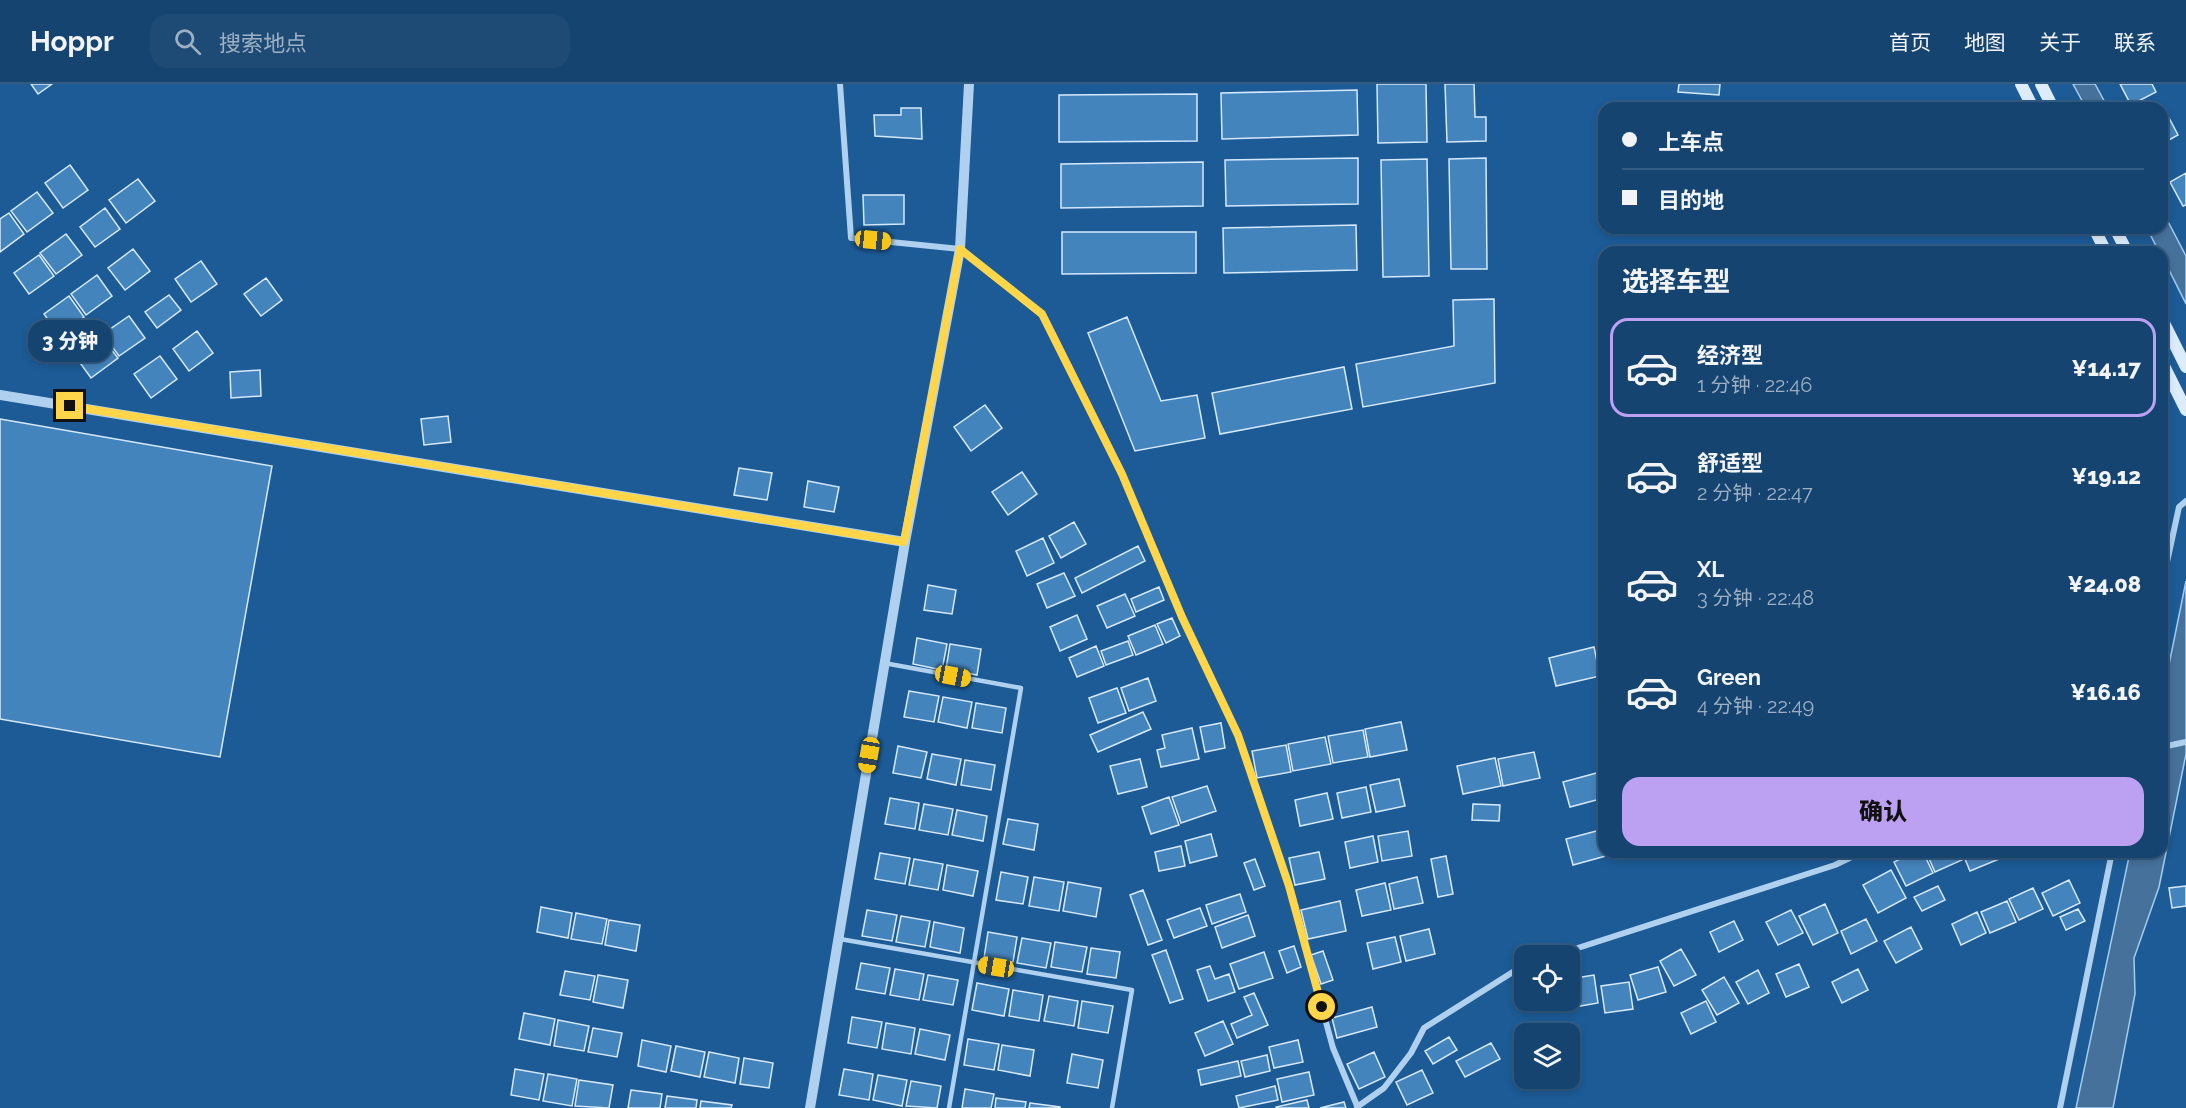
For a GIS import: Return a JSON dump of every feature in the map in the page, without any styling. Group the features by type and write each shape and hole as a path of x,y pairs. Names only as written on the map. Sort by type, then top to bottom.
{"main road":[{"path":"2021,84 2030,102"},
{"path":"2041,84 2050,102"},
{"path":"2168,331 2186,367"},
{"path":"2168,374 2186,410"}],"street":[{"path":"840,84 851,238 960,249 1042,314 1122,474 1182,617 1238,735 1289,886 1333,1048 1358,1107 1384,1088 1411,1053 1424,1028 1514,971"},
{"path":"810,1108 904,542 960,249 969,84"},
{"path":"0,395 904,542"},
{"path":"2168,557 2179,507 2186,501"},
{"path":"2168,746 2186,742"},
{"path":"1580,947 1834,865 1849,858"},
{"path":"2060,1108 2111,858"}],"lane":[{"path":"884,663 1021,688 949,1108"},
{"path":"837,939 1132,990 1112,1108"}],"water":[{"path":"2073,84 2095,84 2105,102 2083,102"},
{"path":"2168,222 2186,256 2186,304 2168,268 2168,246 2156,246 2150,234 2168,234"},
{"path":"2186,581 2186,754 2168,843 2168,670"},
{"path":"2129,858 2165,858 2159,887 2134,958 2135,994 2113,1108 2076,1108"}],"building":[{"path":"31,84 52,84 38,94"},
{"path":"1377,84 1426,84 1427,142 1378,143"},
{"path":"1445,84 1474,84 1475,117 1486,117 1486,141 1447,142"},
{"path":"1679,84 1720,84 1719,95 1678,92"},
{"path":"2120,84 2152,84 2156,92 2137,102 2129,102"},
{"path":"1357,90 1358,135 1222,139 1221,93"},
{"path":"1197,94 1197,141 1059,142 1059,95"},
{"path":"901,108 921,108 922,139 875,136 874,115 901,115"},
{"path":"2168,116 2178,135 2168,141"},
{"path":"1358,158 1358,204 1226,206 1225,160"},
{"path":"1486,158 1487,269 1451,269 1449,159"},
{"path":"1427,159 1429,276 1383,277 1381,160"},
{"path":"1203,162 1203,206 1061,208 1061,164"},
{"path":"70,165 88,190 63,208 45,183"},
{"path":"2186,173 2186,205 2183,206 2170,182"},
{"path":"138,179 155,201 126,223 109,200"},
{"path":"37,192 53,213 27,232 11,211"},
{"path":"863,195 904,195 904,224 864,225"},
{"path":"105,208 120,229 95,247 80,227"},
{"path":"9,213 24,234 0,252 0,219"},
{"path":"1356,225 1357,270 1224,273 1223,228"},
{"path":"1062,232 1196,232 1196,273 1062,274"},
{"path":"66,234 82,255 56,274 40,253"},
{"path":"133,249 150,271 125,290 108,268"},
{"path":"39,255 54,276 29,294 14,273"},
{"path":"201,261 217,284 191,302 175,279"},
{"path":"97,275 112,296 86,315 71,294"},
{"path":"266,278 282,300 261,316 244,294"},
{"path":"169,295 181,310 157,328 145,312"},
{"path":"69,296 84,317 59,335 44,314"},
{"path":"1494,299 1495,383 1363,407 1356,364 1454,346 1453,300"},
{"path":"129,316 145,338 119,356 103,334"},
{"path":"1127,317 1161,401 1197,395 1205,438 1135,451 1088,333"},
{"path":"197,331 213,353 189,371 173,349"},
{"path":"101,336 118,358 91,378 75,356"},
{"path":"160,356 177,379 151,398 134,374"},
{"path":"1344,367 1352,409 1220,434 1212,393"},
{"path":"260,370 261,396 231,398 230,372"},
{"path":"985,405 1002,428 971,451 954,427"},
{"path":"448,416 451,442 424,445 421,419"},
{"path":"0,419 272,466 220,757 0,719"},
{"path":"739,468 772,473 767,500 734,495"},
{"path":"1022,472 1037,494 1008,515 992,492"},
{"path":"808,481 839,487 834,512 804,507"},
{"path":"1074,522 1086,544 1061,558 1049,536"},
{"path":"1043,538 1054,563 1027,576 1016,551"},
{"path":"1138,546 1145,561 1082,593 1075,578"},
{"path":"1064,573 1075,596 1047,608 1037,584"},
{"path":"928,585 956,590 952,614 924,610"},
{"path":"1159,587 1164,600 1136,612 1131,599"},
{"path":"1125,594 1135,616 1107,628 1097,606"},
{"path":"1077,615 1087,639 1060,651 1050,627"},
{"path":"1172,618 1180,636 1166,643 1157,624"},
{"path":"1155,625 1163,644 1136,655 1128,636"},
{"path":"917,638 947,644 942,670 913,664"},
{"path":"1128,641 1133,655 1106,665 1101,651"},
{"path":"950,644 981,649 977,675 946,669"},
{"path":"1096,646 1104,666 1077,677 1069,658"},
{"path":"1594,647 1598,676 1556,686 1549,658"},
{"path":"1148,678 1156,701 1129,711 1121,688"},
{"path":"1117,688 1126,713 1098,723 1089,698"},
{"path":"909,691 939,696 934,722 904,717"},
{"path":"943,697 972,702 967,728 938,722"},
{"path":"976,703 1006,708 1002,733 972,728"},
{"path":"1143,712 1151,729 1098,752 1090,735"},
{"path":"1401,722 1407,750 1370,757 1365,729"},
{"path":"1221,723 1225,748 1205,752 1200,727"},
{"path":"1192,728 1199,759 1161,767 1157,750 1165,748 1162,735"},
{"path":"1363,730 1368,757 1333,763 1328,736"},
{"path":"1325,737 1331,764 1293,771 1288,744"},
{"path":"1286,745 1291,772 1257,778 1252,751"},
{"path":"898,746 927,752 921,778 893,773"},
{"path":"1534,752 1540,778 1503,786 1498,759"},
{"path":"932,754 961,759 956,785 927,779"},
{"path":"1495,758 1501,786 1463,794 1457,766"},
{"path":"1140,759 1147,787 1118,794 1110,766"},
{"path":"965,760 995,765 991,790 961,785"},
{"path":"1598,773 1598,800 1570,807 1563,782"},
{"path":"1399,779 1405,806 1376,812 1370,785"},
{"path":"1207,786 1216,811 1181,823 1172,797"},
{"path":"1366,787 1371,812 1342,818 1337,793"},
{"path":"1327,793 1333,819 1300,826 1295,800"},
{"path":"1169,797 1179,825 1151,834 1142,807"},
{"path":"890,798 919,803 915,829 885,824"},
{"path":"924,804 953,809 948,835 919,830"},
{"path":"1473,804 1500,805 1499,821 1472,820"},
{"path":"957,810 987,816 983,841 952,835"},
{"path":"1008,819 1038,824 1034,850 1003,844"},
{"path":"1408,831 1412,856 1382,861 1378,836"},
{"path":"1598,831 1598,858 1573,865 1566,839"},
{"path":"1211,834 1217,856 1190,863 1185,841"},
{"path":"1373,836 1378,862 1350,868 1345,842"},
{"path":"1181,846 1185,866 1159,871 1155,852"},
{"path":"1319,852 1325,879 1295,885 1289,858"},
{"path":"880,853 910,858 905,884 875,879"},
{"path":"1446,856 1453,894 1438,897 1431,859"},
{"path":"1902,858 1926,858 1933,873 1906,886 1894,862"},
{"path":"1929,858 1961,858 1962,860 1935,872"},
{"path":"1965,858 1999,858 1999,859 1970,871"},
{"path":"914,859 943,864 938,890 909,885"},
{"path":"1255,859 1265,886 1254,890 1244,863"},
{"path":"947,865 978,871 973,896 943,890"},
{"path":"1891,870 1906,898 1878,913 1863,885"},
{"path":"1001,872 1028,877 1023,904 996,900"},
{"path":"1034,877 1064,882 1059,911 1029,906"},
{"path":"1417,877 1423,903 1394,909 1389,884"},
{"path":"2069,880 2080,903 2053,916 2042,893"},
{"path":"1068,882 1101,888 1096,917 1063,911"},
{"path":"1385,883 1391,910 1362,916 1356,890"},
{"path":"1938,886 1945,900 1922,911 1914,897"},
{"path":"2186,886 2186,906 2172,908 2169,888"},
{"path":"2033,888 2043,909 2019,920 2009,899"},
{"path":"1143,890 1162,940 1148,945 1130,895"},
{"path":"1240,894 1246,912 1212,924 1206,905"},
{"path":"1340,901 1346,931 1308,939 1301,910"},
{"path":"2007,901 2016,922 1990,933 1981,912"},
{"path":"1825,904 1838,933 1813,945 1799,916"},
{"path":"541,907 572,913 568,938 537,932"},
{"path":"1200,908 1207,926 1174,938 1167,920"},
{"path":"2078,909 2085,921 2066,930 2060,917"},
{"path":"867,910 897,915 892,941 862,936"},
{"path":"1791,910 1803,933 1778,945 1766,922"},
{"path":"1977,912 1986,933 1961,945 1952,924"},
{"path":"576,913 607,919 602,944 571,939"},
{"path":"1248,915 1255,936 1222,948 1215,927"},
{"path":"901,916 930,921 925,947 896,942"},
{"path":"1866,919 1877,941 1851,954 1841,931"},
{"path":"609,920 640,925 636,951 605,945"},
{"path":"1734,921 1743,940 1719,952 1710,932"},
{"path":"934,922 964,928 960,953 930,947"},
{"path":"1911,927 1922,949 1896,963 1884,941"},
{"path":"1429,929 1435,954 1406,961 1400,936"},
{"path":"988,932 1017,937 1013,962 984,958"},
{"path":"1395,937 1401,962 1373,969 1367,943"},
{"path":"1022,938 1051,943 1046,968 1017,963"},
{"path":"1055,942 1087,947 1082,972 1051,967"},
{"path":"1294,946 1301,967 1287,973 1279,951"},
{"path":"1091,948 1120,952 1116,978 1087,974"},
{"path":"1681,949 1696,975 1674,986 1660,961"},
{"path":"1166,950 1183,999 1170,1003 1152,955"},
{"path":"1323,951 1333,980 1321,984 1311,955"},
{"path":"1264,952 1273,978 1239,989 1230,964"},
{"path":"861,963 890,968 885,994 856,989"},
{"path":"1799,964 1809,987 1786,997 1776,974"},
{"path":"1210,966 1215,979 1229,974 1235,992 1208,1001 1197,970"},
{"path":"1658,967 1666,992 1638,1000 1630,975"},
{"path":"895,969 924,974 919,1000 890,995"},
{"path":"1858,969 1868,990 1842,1003 1832,982"},
{"path":"1758,970 1769,993 1748,1004 1736,982"},
{"path":"565,971 595,976 590,1000 560,995"},
{"path":"598,975 628,980 623,1008 593,1002"},
{"path":"928,975 958,980 953,1005 923,1000"},
{"path":"1594,975 1598,1003 1580,1006 1580,977"},
{"path":"1724,977 1739,1003 1717,1015 1702,990"},
{"path":"1629,982 1633,1009 1605,1013 1601,986"},
{"path":"977,983 1009,989 1004,1016 972,1010"},
{"path":"1013,990 1043,995 1039,1021 1009,1016"},
{"path":"1254,993 1268,1025 1237,1038 1231,1024 1252,1015 1244,997"},
{"path":"1049,996 1078,1001 1074,1026 1044,1021"},
{"path":"1082,1001 1113,1006 1108,1033 1078,1028"},
{"path":"1706,1001 1716,1022 1691,1034 1681,1013"},
{"path":"1372,1007 1377,1027 1337,1038 1332,1018"},
{"path":"524,1013 555,1019 550,1045 519,1039"},
{"path":"852,1017 882,1022 877,1048 848,1043"},
{"path":"558,1020 589,1026 584,1051 554,1046"},
{"path":"1223,1021 1233,1044 1205,1056 1195,1033"},
{"path":"886,1023 915,1028 911,1054 882,1049"},
{"path":"593,1028 622,1033 617,1057 588,1052"},
{"path":"920,1029 950,1035 945,1060 915,1054"},
{"path":"1449,1037 1457,1050 1433,1064 1425,1051"},
{"path":"968,1039 999,1044 994,1070 964,1065"},
{"path":"642,1040 671,1046 666,1072 638,1066"},
{"path":"1298,1040 1303,1062 1274,1068 1269,1047"},
{"path":"1491,1043 1500,1059 1465,1077 1456,1061"},
{"path":"1002,1045 1034,1050 1030,1076 998,1070"},
{"path":"676,1046 705,1052 700,1077 671,1071"},
{"path":"709,1052 739,1058 735,1083 704,1077"},
{"path":"1374,1052 1385,1077 1359,1089 1347,1064"},
{"path":"1072,1054 1103,1060 1098,1088 1067,1083"},
{"path":"1267,1055 1270,1071 1245,1077 1241,1061"},
{"path":"744,1058 773,1063 769,1088 740,1084"},
{"path":"1238,1061 1241,1076 1201,1085 1198,1070"},
{"path":"515,1069 544,1074 539,1100 511,1095"},
{"path":"844,1069 873,1074 869,1100 839,1095"},
{"path":"1422,1070 1433,1093 1407,1105 1396,1082"},
{"path":"1309,1072 1314,1095 1282,1102 1277,1079"},
{"path":"548,1074 577,1079 572,1106 543,1101"},
{"path":"878,1075 907,1080 902,1106 873,1100"},
{"path":"579,1080 613,1085 609,1108 575,1106"},
{"path":"911,1081 941,1086 937,1108 906,1106"},
{"path":"1275,1086 1278,1100 1239,1108 1236,1096"},
{"path":"965,1089 994,1094 991,1108 962,1108"},
{"path":"631,1090 662,1094 660,1108 628,1108"},
{"path":"667,1096 697,1100 696,1108 665,1108"},
{"path":"996,1098 1026,1102 1025,1108 995,1108"},
{"path":"1307,1100 1309,1108 1276,1108 1276,1107"},
{"path":"701,1101 732,1105 731,1108 700,1108"},
{"path":"1344,1102 1346,1108 1320,1108"},
{"path":"1030,1103 1060,1107 1060,1108 1029,1108"}],"route":[{"path":"70,406 904,542 960,249 1042,314 1122,474 1182,617 1238,735 1289,886 1322,1007"}]}
